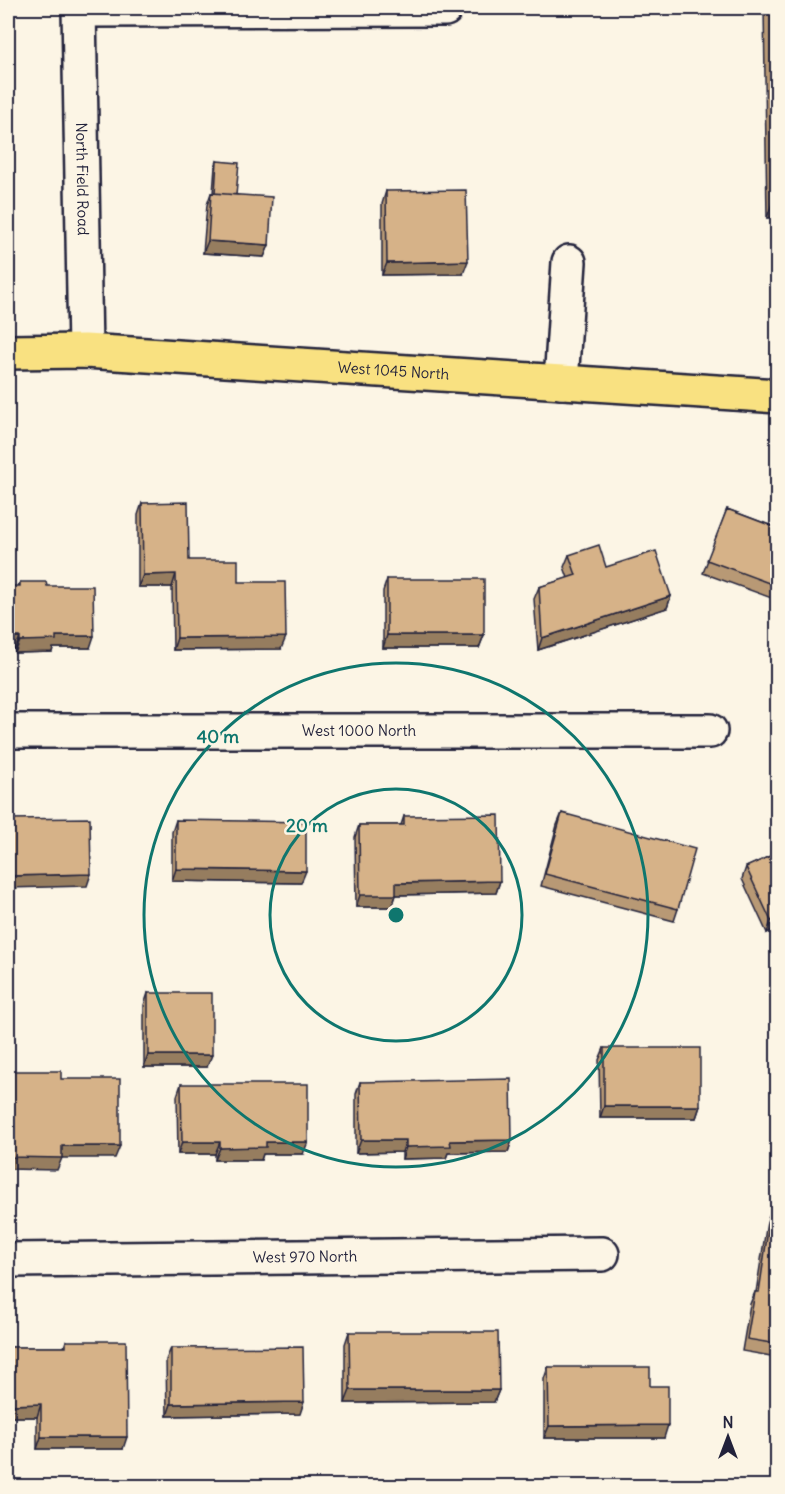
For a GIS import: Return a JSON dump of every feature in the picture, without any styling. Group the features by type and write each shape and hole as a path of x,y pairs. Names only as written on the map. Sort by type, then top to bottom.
{"main road":[{"name":"West 1045 North","path":"8,352 85,351 777,396"}],"street":[{"path":"79,8 445,9"},
{"name":"North Field Road","path":"79,8 85,351"},
{"path":"561,382 569,262"},
{"name":"West 1000 North","path":"8,731 710,731"},
{"name":"West 970 North","path":"8,1260 602,1254"}],"building":[{"path":"772,8 777,8 777,198 774,198"},
{"path":"217,161 239,163 236,195 215,193"},
{"path":"466,190 468,261 387,263 386,191"},
{"path":"211,193 272,197 269,245 208,241"},
{"path":"188,502 189,560 238,560 238,582 285,582 286,637 177,638 176,574 143,575 142,503"},
{"path":"727,509 772,526 777,513 777,586 707,560"},
{"path":"599,545 606,567 656,551 671,596 542,638 539,587 576,575 569,555"},
{"path":"387,579 484,579 484,635 387,635"},
{"path":"20,582 46,582 47,586 93,586 94,636 56,636 56,640 20,641 20,637 8,637 8,586 20,586"},
{"path":"562,813 695,849 678,909 545,874"},
{"path":"499,815 500,881 396,883 396,895 360,895 359,825 404,825 404,816"},
{"path":"90,818 91,874 8,876 8,819"},
{"path":"176,820 306,822 306,871 176,869"},
{"path":"777,853 777,918 771,921 746,867"},
{"path":"148,993 212,993 212,1055 148,1055"},
{"path":"604,1048 700,1048 700,1106 604,1106"},
{"path":"8,1071 61,1071 61,1079 120,1079 120,1146 62,1146 62,1158 8,1157"},
{"path":"511,1079 512,1140 450,1141 451,1146 406,1147 406,1140 361,1140 360,1082"},
{"path":"181,1084 308,1084 308,1142 266,1142 266,1147 220,1148 220,1142 182,1142"},
{"path":"771,1210 777,1211 777,1344 747,1339 755,1292 759,1292"},
{"path":"349,1332 498,1332 499,1390 350,1390"},
{"path":"66,1341 126,1341 127,1437 41,1437 41,1404 8,1405 8,1347 66,1347"},
{"path":"303,1347 304,1402 171,1404 171,1348"},
{"path":"548,1367 650,1367 650,1386 668,1386 668,1425 549,1426"}]}
